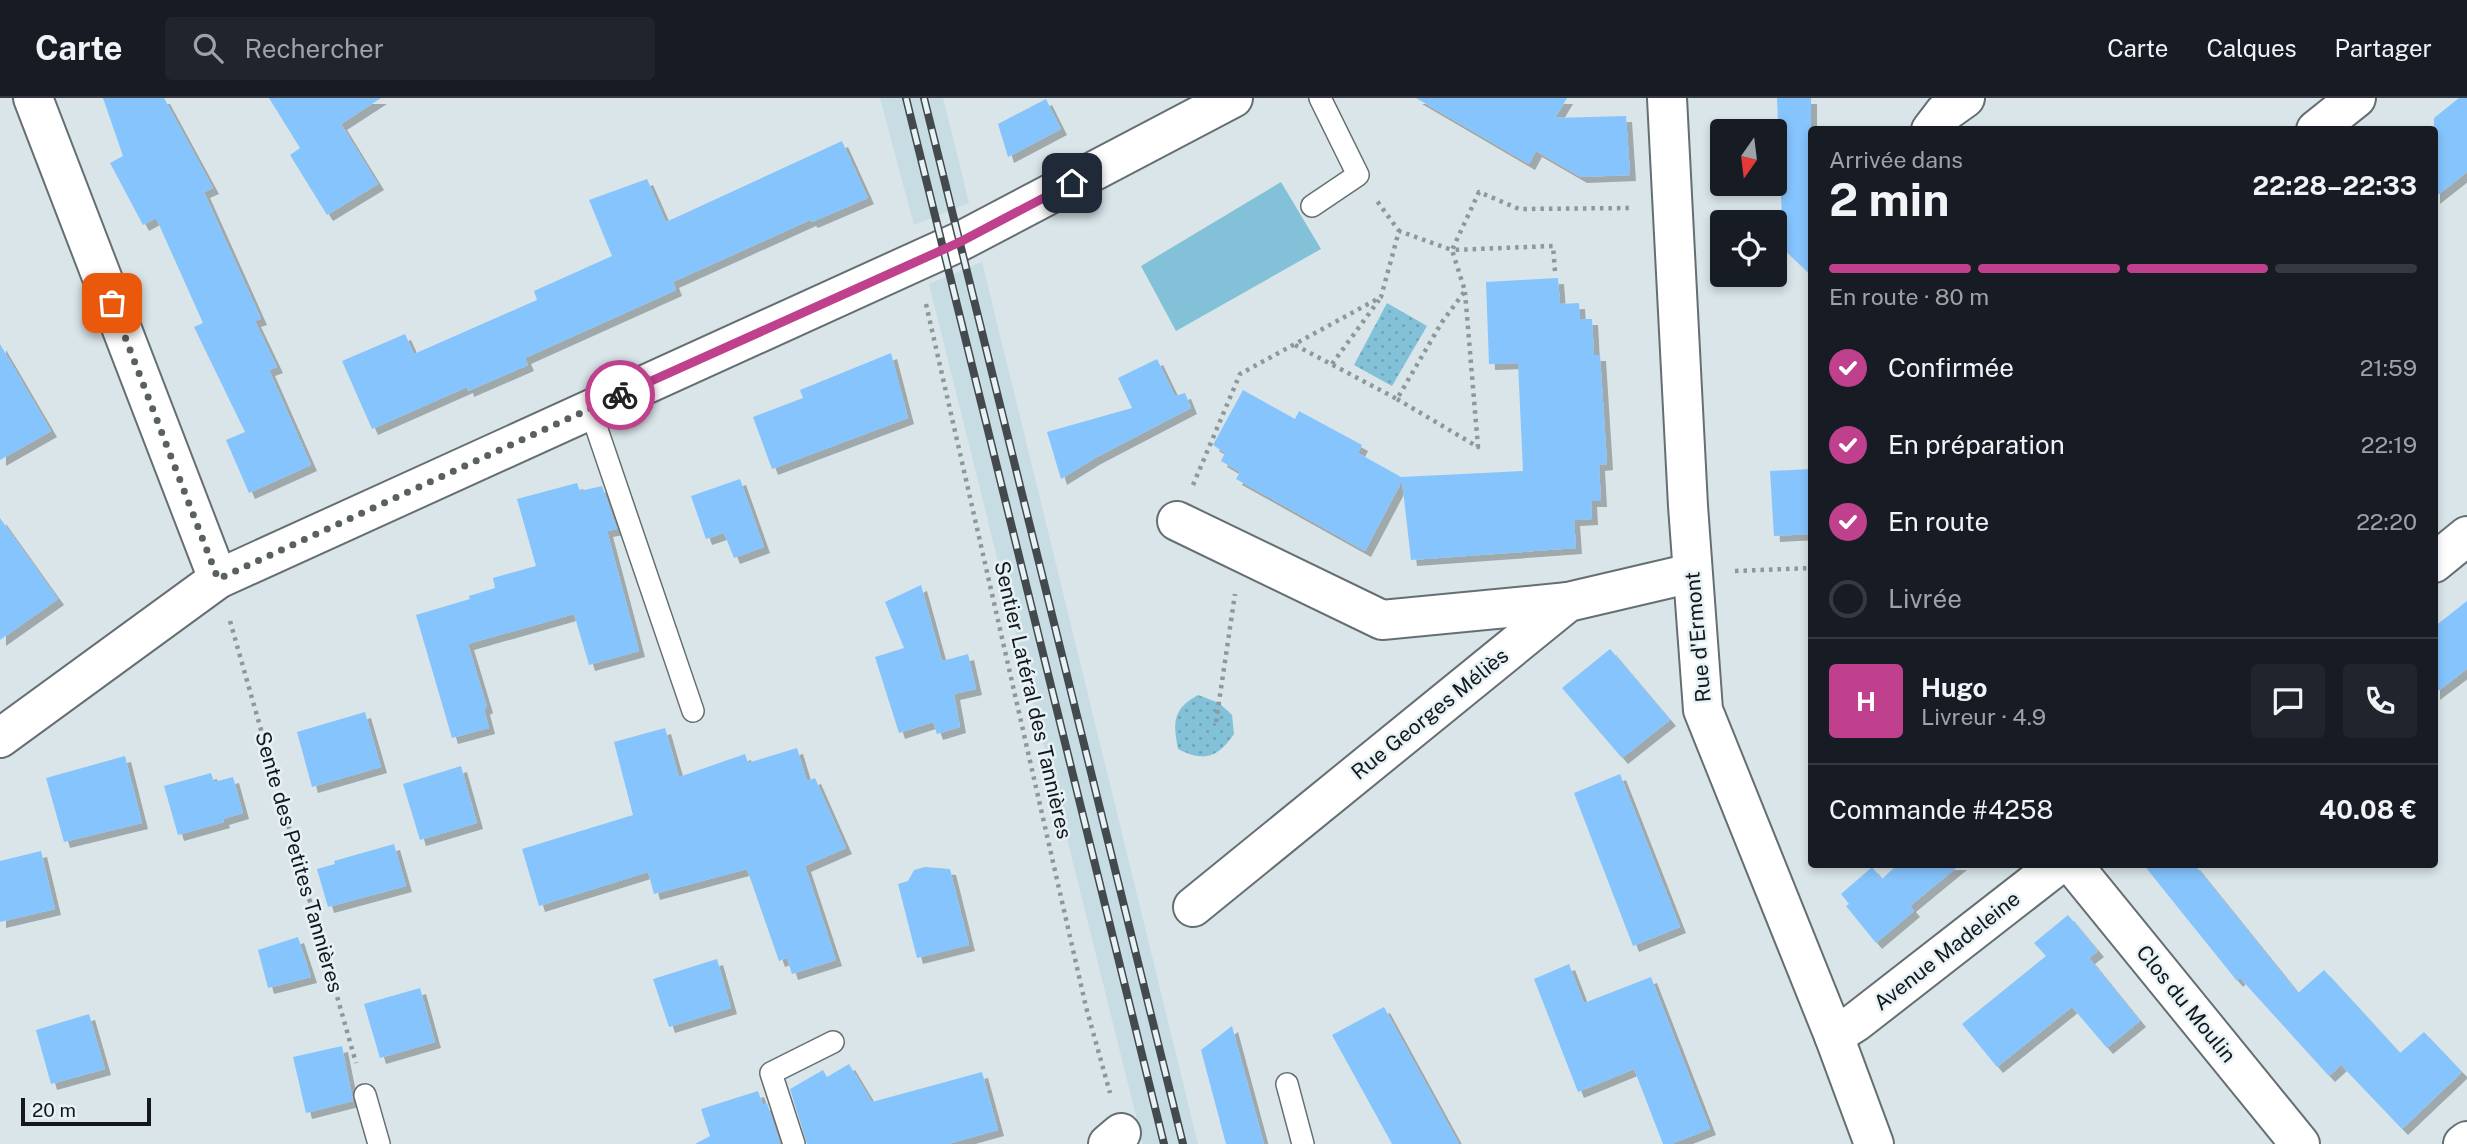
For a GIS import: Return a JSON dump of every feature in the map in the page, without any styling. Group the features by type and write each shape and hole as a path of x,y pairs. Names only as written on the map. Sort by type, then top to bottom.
{"street":[{"path":"33,98 218,579"},
{"path":"0,738 218,579 960,242 1233,98"},
{"name":"Rue d'Ermont","path":"1667,98 1692,573 1703,710 1834,1036 1874,1144"},
{"path":"1934,126 1944,113 1965,98"},
{"path":"2320,126 2356,98"},
{"path":"1177,521 1382,620 1568,602"},
{"path":"2438,560 2467,537"},
{"name":"Rue Georges Méliès","path":"1193,907 1568,602 1692,573"},
{"name":"Avenue Madeleine","path":"1834,1036 1856,1022 2054,868"},
{"name":"Clos du Moulin","path":"2075,868 2300,1144"}],"lane":[{"path":"1312,206 1358,174 1320,98"},
{"path":"590,409 693,711"},
{"path":"794,1144 771,1073 833,1042"},
{"path":"1287,1084 1303,1144"},
{"path":"365,1095 379,1144"}],"path":[{"path":"1358,174 1399,231 1452,250 1553,246 1555,271"},
{"path":"1294,344 1397,399 1478,447 1465,291 1452,250 1479,192 1519,209 1671,208"},
{"path":"1332,364 1381,297 1399,231"},
{"name":"Sentier Latéral des Tannières","path":"914,263 932,328 1114,1138"},
{"path":"1397,399 1442,322 1465,291"},
{"path":"1177,521 1240,374 1381,297"},
{"path":"1216,722 1241,552"},
{"path":"1692,573 1808,568"},
{"name":"Sente des Petites Tannières","path":"218,579 365,1095"}],"shaded area":[{"path":"880,98 943,98 969,203 914,225"},
{"path":"1281,182 1321,249 1176,331 1141,266"},
{"path":"982,262 1198,1144 1143,1144 929,284"},
{"path":"1387,303 1427,326 1392,386 1354,365"},
{"path":"1198,695 1219,703 1232,715 1234,734 1216,753 1203,756 1178,749 1175,732 1179,711"}],"building":[{"path":"103,98 164,98 213,188 204,192 261,319 255,321 277,367 269,370 311,465 249,493 226,440 245,432 194,327 203,323 156,218 143,225 110,163 123,156"},
{"path":"269,98 381,98 341,124 378,184 327,215 290,155 300,148"},
{"path":"1416,98 1567,98 1555,118 1626,116 1630,175 1581,177 1536,151 1529,164"},
{"path":"1777,98 1811,98 1811,126 1808,126 1808,272 1787,252 1787,210 1782,210 1781,196 1787,196 1787,119 1778,119"},
{"path":"2459,98 2467,98 2467,172 2438,195 2438,126 2434,126 2434,118"},
{"path":"1046,99 1061,129 1008,157 998,124"},
{"path":"842,141 868,198 812,222 810,220 673,282 676,290 525,358 528,365 468,391 467,387 372,429 342,361 405,334 414,354 537,300 534,291 612,256 589,200 647,179 666,222"},
{"path":"1558,278 1560,304 1579,303 1580,319 1592,319 1594,355 1600,355 1607,464 1599,465 1601,501 1591,501 1592,519 1574,520 1576,548 1411,560 1402,481 1365,551 1236,479 1240,472 1221,461 1225,453 1213,445 1243,390 1295,419 1299,411 1362,445 1358,453 1401,477 1523,471 1518,363 1489,364 1486,282"},
{"path":"0,344 51,431 0,460"},
{"path":"891,353 908,418 772,469 753,417 803,398 800,390"},
{"path":"1157,359 1175,396 1185,393 1191,408 1095,458 1061,479 1047,432 1132,408 1118,378"},
{"path":"1808,469 1808,534 1774,536 1770,471"},
{"path":"740,479 764,547 734,558 724,533 706,539 691,496"},
{"path":"577,483 580,491 602,486 617,529 607,531 639,651 589,665 574,614 468,644 487,707 484,709 489,728 452,738 416,615 470,599 469,596 495,588 493,578 536,566 517,499"},
{"path":"0,518 58,599 0,640"},
{"path":"921,585 942,661 968,654 976,689 954,694 960,727 937,734 933,722 899,733 875,657 904,648 885,602"},
{"path":"2467,601 2467,669 2438,691 2438,624"},
{"path":"1610,649 1670,720 1622,758 1562,688"},
{"path":"365,712 381,767 312,787 297,732"},
{"path":"665,728 679,777 745,754 748,763 797,748 807,781 815,778 846,848 805,866 836,960 792,974 787,958 779,961 747,869 654,894 648,872 539,906 522,849 633,815 614,742"},
{"path":"125,756 142,823 64,842 46,778"},
{"path":"461,766 477,823 420,840 403,784"},
{"path":"211,773 214,782 233,777 243,813 223,819 224,822 178,835 164,786"},
{"path":"1620,774 1680,927 1633,946 1574,793"},
{"path":"394,844 406,886 328,907 317,869 335,864 334,861"},
{"path":"41,851 55,909 0,922 0,861"},
{"path":"925,867 950,869 969,945 917,958 898,884 908,881 914,870"},
{"path":"1871,868 1882,879 1894,868 1956,868 1910,906 1914,911 1876,943 1846,906 1849,904 1841,894"},
{"path":"2146,868 2197,868 2298,993 2324,970 2400,1053 2424,1032 2462,1072 2402,1129 2341,1065 2329,1076 2240,978 2237,981"},
{"path":"2068,915 2098,951 2089,958 2140,1021 2107,1048 2072,1007 1997,1067 1962,1024 2046,956 2034,943"},
{"path":"298,937 311,977 268,988 258,950"},
{"path":"717,959 731,1008 669,1027 653,979"},
{"path":"1569,964 1584,1003 1651,977 1710,1129 1671,1144 1663,1144 1634,1069 1578,1092 1534,979"},
{"path":"420,988 435,1042 380,1058 364,1004"},
{"path":"1384,1007 1459,1144 1392,1144 1332,1035"},
{"path":"89,1014 105,1069 51,1084 36,1030"},
{"path":"1232,1026 1264,1144 1226,1144 1201,1050"},
{"path":"342,1046 353,1101 306,1113 293,1057"},
{"path":"849,1064 872,1102 982,1072 998,1130 948,1144 807,1144 790,1089 823,1070 827,1077"},
{"path":"758,1091 763,1105 767,1103 780,1144 695,1144 710,1136 701,1109"}],"railway":[{"path":"906,98 1164,1144"},
{"path":"924,98 1183,1144"}],"way so far":[{"path":"112,303 218,579 620,395"}],"route":[{"path":"620,395 960,242 1072,183"}]}
